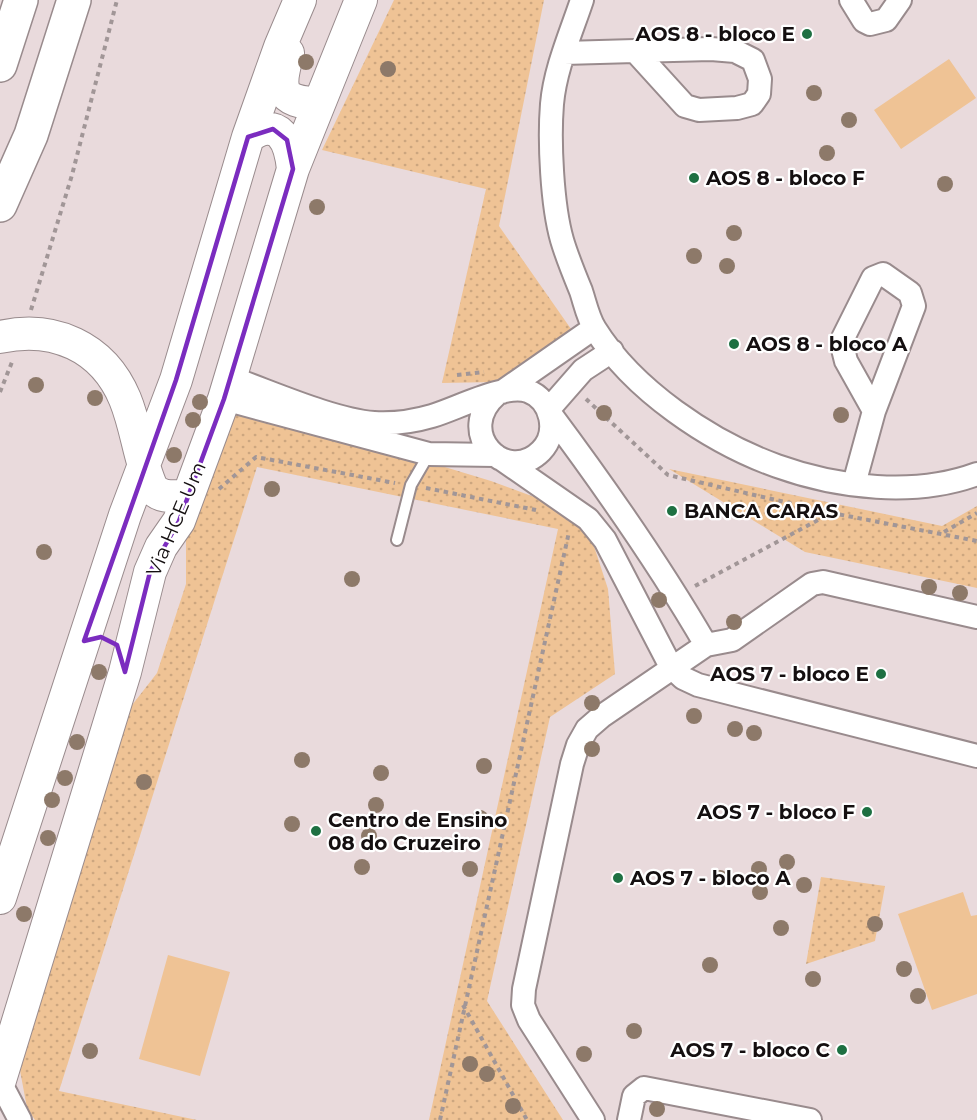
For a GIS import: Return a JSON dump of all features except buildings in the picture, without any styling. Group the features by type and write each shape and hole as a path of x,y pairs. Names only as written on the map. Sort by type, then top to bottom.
{"highway":[{"path":"0,65 21,0"},
{"path":"0,205 31,135 74,0"}],"main road":[{"path":"301,0 282,74 282,89 288,98 300,103 319,103"},
{"path":"0,898 125,515 176,380 248,137 280,47 301,0"},
{"name":"Via HCE Um","path":"0,1081 125,672 146,596 150,572 161,547 179,520 200,496 228,388 293,169 361,0"},
{"path":"248,137 267,129 283,135 289,146 293,169"},
{"path":"12,334 48,333 72,342 103,364 125,398 145,467 157,494 200,496"},
{"path":"84,641 101,638 117,645 123,654 125,672"}],"street":[{"path":"582,0 564,53 552,103 553,171 561,239 594,328 612,351 650,391 700,429 758,459 802,475 854,484 916,488 958,481 977,474"},
{"path":"850,0 864,21 870,24 886,20 900,0"},
{"path":"564,53 635,51 735,51 753,60 760,79 759,94 752,104 737,108 699,110 685,106 635,51"},
{"path":"854,484 874,411 914,306 910,293 883,274 873,278 843,338 846,361 874,411"},
{"path":"594,328 499,393 482,412 479,424 480,436 499,457 588,519 605,540 671,667 683,678 698,685 977,756"},
{"path":"228,388 429,454 499,457 524,461 542,450 551,432 549,411 583,370 612,351"},
{"path":"228,388 308,405 374,423 430,417 516,389 529,392 540,399 604,485 676,594 706,645"},
{"path":"627,582 656,566"},
{"path":"593,1120 529,1020 523,1005 524,989 578,745 587,729 671,667 706,645 732,640 812,584 823,582 977,617"},
{"path":"0,1081 20,1120"},
{"path":"629,1120 634,1096 638,1090 651,1088 810,1120"}],"lane":[{"path":"398,540 411,485 429,454"}],"path":[{"path":"0,392 12,334 72,176 117,0"},
{"path":"457,375 493,371"},
{"path":"571,385 668,475 832,513 944,532 977,541"},
{"path":"200,496 256,457 411,485 552,514 574,509 463,1005 440,1120"},
{"path":"676,594 715,576 832,513"},
{"path":"944,532 977,513"},
{"path":"463,1005 527,1120"}],"highlighted area":[{"path":"273,129 287,140 293,169 224,399 179,521 150,572 125,672 117,645 101,637 84,641 176,380 248,137"}],"shaded area":[{"path":"394,0 544,0 499,226 578,339 540,366 495,382 442,383 486,189 322,150"},
{"path":"949,59 976,98 901,149 874,110"},
{"path":"237,404 491,481 556,505 590,534 608,589 615,674 550,717 487,1001 563,1120 429,1120 558,529 257,467 59,1091 197,1120 35,1120 27,1108 19,1065 129,709 157,673 186,584 186,519"},
{"path":"669,469 942,526 977,506 977,588 805,552"},
{"path":"821,877 885,886 875,941 806,964"},
{"path":"963,892 971,916 977,915 977,994 932,1010 898,914"},
{"path":"168,955 230,972 200,1076 139,1059"}],"place":[{"name":"AOS 8 - bloco E","path":"807,34"},
{"name":"AOS 8 - bloco F","path":"694,178"},
{"name":"AOS 8 - bloco A","path":"734,344"},
{"name":"BANCA CARAS","path":"672,511"},
{"name":"AOS 7 - bloco E","path":"881,674"},
{"name":"AOS 7 - bloco F","path":"867,812"},
{"name":"Centro de Ensino 08 do Cruzeiro","path":"316,831"},
{"name":"AOS 7 - bloco A","path":"618,878"},
{"name":"AOS 7 - bloco C","path":"842,1050"}]}
